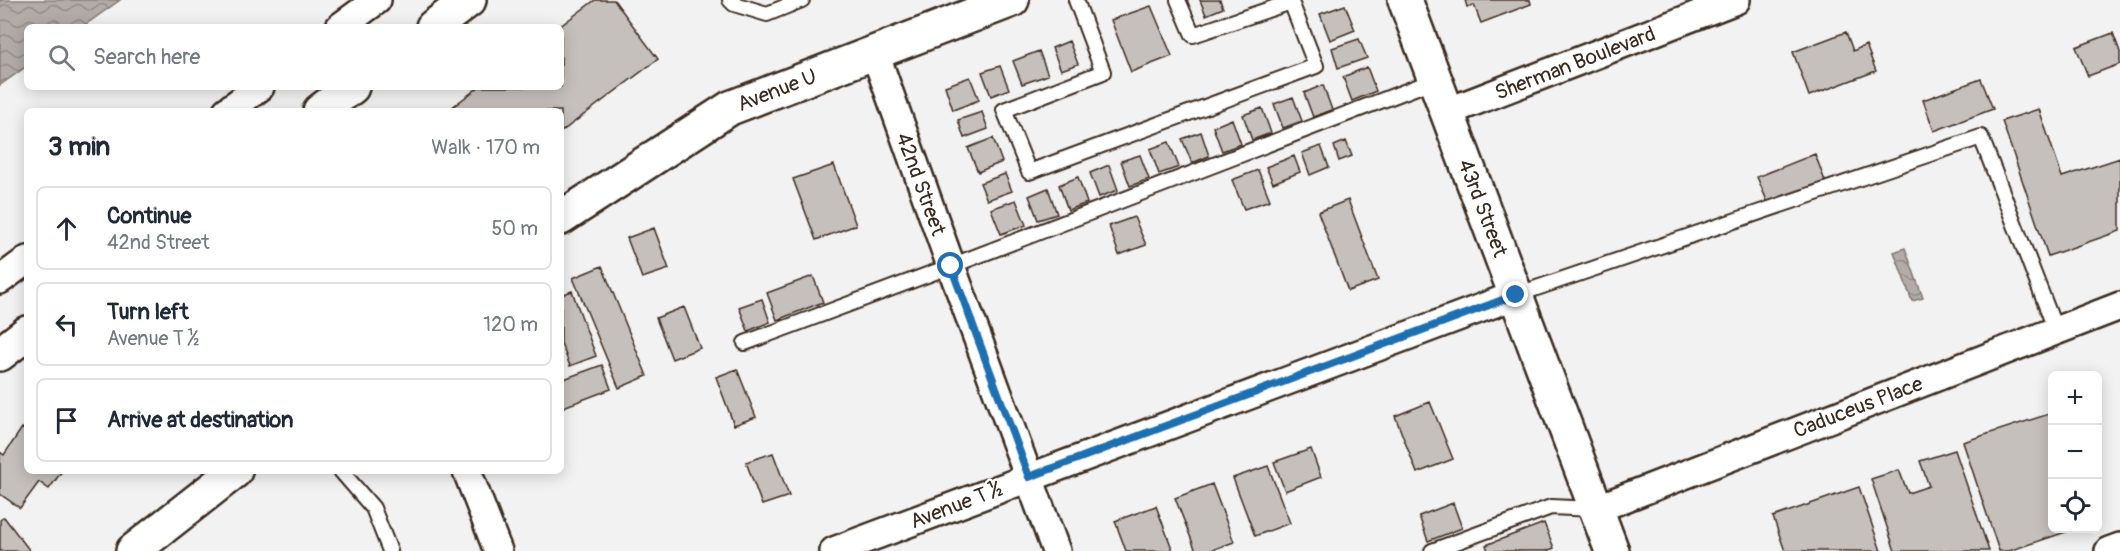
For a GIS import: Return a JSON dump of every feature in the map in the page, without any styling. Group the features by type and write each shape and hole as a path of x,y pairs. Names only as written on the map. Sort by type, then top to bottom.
{"street":[{"path":"344,24 377,0"},
{"path":"437,24 469,0"},
{"name":"Avenue U","path":"564,216 730,108 875,52 974,7 1012,0"},
{"name":"43rd Street","path":"1405,0 1612,551"},
{"name":"Sherman Boulevard","path":"1447,112 1736,0"},
{"name":"42nd Street","path":"875,52 1056,551"},
{"path":"231,108 256,90"},
{"path":"324,108 348,90"},
{"path":"0,280 24,262"},
{"name":"Avenue T ½","path":"834,551 1516,295"},
{"name":"Caduceus Place","path":"1596,509 2120,306"},
{"path":"0,354 24,335"},
{"path":"133,551 231,474"},
{"path":"468,474 498,551"},
{"path":"2109,551 2120,547"}],"lane":[{"path":"730,0 734,4 767,14 802,0"},
{"path":"1076,0 1103,72 1004,110 1029,172 1316,66 1291,2 1193,35 1178,0"},
{"path":"745,343 1435,80"},
{"path":"1516,295 1981,137 2056,330"},
{"path":"344,474 373,508 390,551"},
{"path":"1432,551 1551,507 1596,509"}],"water":[{"path":"0,0 120,0 86,24 24,24 24,68 0,85"},
{"path":"1905,248 1923,298 1912,301 1894,252"}],"building":[{"path":"595,0 614,0 658,59 564,130 564,108 451,108 475,90 564,90 563,24"},
{"path":"1200,0 1220,0 1223,8 1206,15"},
{"path":"1465,0 1530,0 1531,4 1481,23 1474,5 1467,7"},
{"path":"1345,5 1355,30 1330,40 1320,14"},
{"path":"1151,6 1172,56 1131,72 1111,20"},
{"path":"1846,32 1853,51 1866,45 1876,71 1809,96 1793,52"},
{"path":"2113,33 2120,52 2120,64 2088,76 2076,47"},
{"path":"1359,39 1367,58 1338,68 1332,48"},
{"path":"1069,41 1078,64 1061,70 1052,48"},
{"path":"1039,51 1048,75 1022,84 1013,61"},
{"path":"1000,66 1009,89 991,96 982,72"},
{"path":"1367,67 1376,91 1352,101 1343,77"},
{"path":"970,77 979,100 953,110 945,86"},
{"path":"1981,79 1993,109 1934,131 1923,100"},
{"path":"1323,85 1332,110 1313,117 1304,93"},
{"path":"1293,97 1302,121 1283,128 1274,104"},
{"path":"1262,108 1271,133 1252,140 1243,115"},
{"path":"2039,109 2062,177 2120,158 2120,231 2048,256 2002,121"},
{"path":"982,112 988,129 964,138 958,120"},
{"path":"1232,119 1241,144 1222,151 1213,127"},
{"path":"1201,132 1209,156 1192,163 1182,139"},
{"path":"993,138 1002,162 978,172 968,148"},
{"path":"1346,141 1352,156 1339,161 1334,146"},
{"path":"1169,142 1179,167 1159,174 1150,149"},
{"path":"1321,146 1329,167 1310,175 1302,153"},
{"path":"1815,154 1825,181 1768,203 1757,177"},
{"path":"1140,155 1149,179 1130,186 1121,161"},
{"path":"1294,156 1300,172 1273,183 1266,167"},
{"path":"834,165 856,225 816,240 793,179"},
{"path":"1109,165 1118,190 1099,197 1090,173"},
{"path":"1258,170 1270,200 1244,209 1232,180"},
{"path":"1005,174 1012,191 987,200 980,183"},
{"path":"1078,177 1087,203 1068,210 1059,185"},
{"path":"1048,188 1057,214 1038,220 1029,196"},
{"path":"1016,200 1026,225 1001,234 991,209"},
{"path":"1348,200 1378,280 1348,291 1318,212"},
{"path":"1134,217 1146,245 1119,255 1109,226"},
{"path":"654,228 669,269 642,278 627,238"},
{"path":"602,266 647,376 619,388 573,278"},
{"path":"813,276 823,302 777,320 767,293"},
{"path":"572,291 596,356 570,366 564,351 564,294"},
{"path":"762,299 770,322 748,331 739,307"},
{"path":"684,307 700,348 672,359 656,318"},
{"path":"602,365 611,389 564,407 564,379"},
{"path":"737,369 756,417 734,425 716,377"},
{"path":"1430,402 1453,459 1417,473 1395,416"},
{"path":"2048,414 2048,533 2063,533 2009,551 1999,551 1963,442"},
{"path":"22,428 24,429 24,474 60,474 49,489 39,482 20,508 0,494 0,452 4,455"},
{"path":"1311,449 1321,477 1285,491 1274,462"},
{"path":"1955,450 1989,551 1895,551 1871,479 1899,470 1908,493 1929,486 1920,461"},
{"path":"773,453 789,496 762,505 746,462"},
{"path":"1268,466 1290,523 1255,536 1233,478"},
{"path":"1212,484 1234,542 1209,551 1196,551 1175,498"},
{"path":"1859,487 1881,551 1785,551 1773,517"},
{"path":"1453,503 1462,528 1428,541 1419,516"},
{"path":"1156,506 1173,551 1126,551 1115,521"},
{"path":"4,517 30,551 0,551 0,520"},
{"path":"1544,523 1554,548 1547,551 1488,551 1486,545"}],"route":[{"path":"951,266 1029,477 1516,295"}]}
